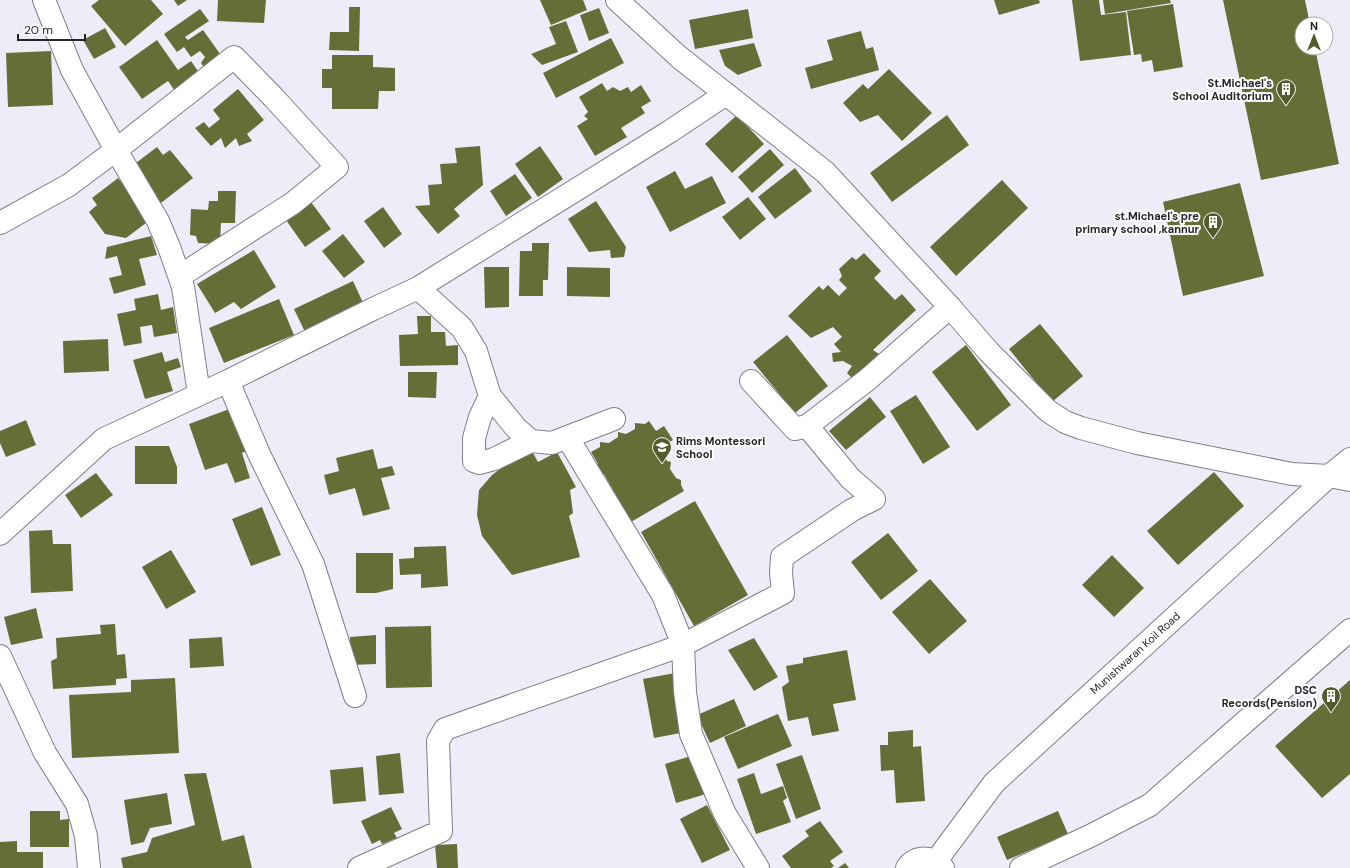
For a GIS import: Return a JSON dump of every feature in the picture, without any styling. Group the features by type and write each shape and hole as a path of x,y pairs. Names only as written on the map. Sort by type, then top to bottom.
{"street":[{"path":"44,0 72,70 116,150 158,221 180,276 183,287 192,354 200,394"},
{"path":"617,0 679,58 825,172 950,307 989,352 1048,411 1066,422 1081,428 1137,443 1292,474 1329,476 1350,480"},
{"path":"0,223 69,185 234,57 337,167 294,203 180,276"},
{"path":"0,534 104,439 228,381 418,288 669,132 726,94"},
{"path":"418,288 462,328 476,350 490,396 516,428 531,441"},
{"path":"751,381 795,429 807,426 867,380 950,307"},
{"path":"228,381 259,454 313,564 355,696"},
{"path":"490,396 480,416 474,438 474,462 480,463 494,458 531,441 552,443 614,420"},
{"path":"359,868 441,831 438,741 445,729 684,645 783,593 781,573 782,557 852,510 874,500 850,478 807,426"},
{"path":"567,437 664,595 684,645 685,692 691,734 725,814 758,868"},
{"name":"Munishwaran Koil Road","path":"939,865 994,783 1329,476 1350,459"},
{"path":"1021,868 1090,836 1150,805 1350,630"},
{"path":"0,656 45,753 77,804 86,836 89,868"},
{"path":"907,868 915,861 922,858 929,858 939,865"}],"building":[{"path":"99,0 151,0 163,14 125,46 91,6"},
{"path":"174,0 187,0 178,6"},
{"path":"218,0 266,0 264,23 217,21"},
{"path":"540,0 583,0 587,10 551,25"},
{"path":"994,0 1039,0 1040,3 999,15"},
{"path":"1072,0 1099,0 1101,15 1126,12 1131,55 1080,61"},
{"path":"1103,0 1170,0 1171,3 1105,14"},
{"name":"St.Michael's School Auditorium","path":"1223,0 1305,0 1308,16 1294,16 1294,56 1317,56 1339,164 1261,180"},
{"path":"1173,4 1183,67 1154,72 1152,60 1142,62 1141,54 1134,55 1127,11"},
{"path":"349,7 360,7 359,51 329,50 330,32 349,32"},
{"path":"599,8 609,33 589,41 580,15"},
{"path":"200,9 209,21 185,37 188,40 203,30 223,58 206,70 201,63 205,57 200,51 191,57 184,47 177,52 164,34"},
{"path":"748,9 753,38 695,49 689,20"},
{"path":"566,21 578,52 542,65 531,54 556,44 549,27"},
{"path":"105,28 116,47 94,59 83,40"},
{"path":"861,31 866,49 873,47 879,70 811,89 805,68 833,60 827,40"},
{"path":"611,38 624,63 556,98 543,73"},
{"path":"157,40 178,70 191,61 200,74 175,91 168,81 142,99 119,67"},
{"path":"754,43 762,66 738,75 725,66 719,50"},
{"path":"51,51 53,105 8,107 6,53"},
{"path":"332,55 373,55 373,67 395,68 395,91 379,91 378,109 332,109 332,88 322,88 322,69 332,69"},
{"path":"889,69 932,113 902,141 878,115 860,122 843,103 863,84 868,89"},
{"path":"602,83 607,91 613,87 620,91 628,87 631,92 641,85 651,101 641,107 645,113 621,128 627,137 595,156 577,126 588,119 584,116 588,112 579,97"},
{"path":"238,89 264,120 247,134 252,141 239,146 236,138 225,148 221,138 211,146 195,128 204,122 209,128 220,119 213,110"},
{"path":"737,115 764,144 732,173 705,144"},
{"path":"947,115 969,145 892,202 870,173"},
{"path":"480,146 483,185 454,209 460,216 438,234 415,206 430,205 428,185 442,184 440,164 457,163 455,148"},
{"path":"540,146 563,179 538,197 515,164"},
{"path":"157,147 163,155 170,150 193,178 161,203 132,166"},
{"path":"770,149 784,165 752,193 738,177"},
{"path":"795,168 812,191 775,219 758,197"},
{"path":"675,171 685,189 712,176 726,203 670,232 646,187"},
{"path":"515,174 532,198 506,216 490,191"},
{"path":"118,178 150,220 126,238 105,234 89,212 97,205 92,198"},
{"path":"1002,180 1028,208 956,276 930,247"},
{"name":"st.Michael's pre primary school ,kannur","path":"1240,183 1264,276 1183,296 1163,202"},
{"path":"218,191 236,191 235,223 221,223 220,244 198,243 196,236 190,235 191,209 208,210 209,201 218,201"},
{"path":"748,197 766,219 740,240 722,217"},
{"path":"596,201 626,247 624,257 611,258 610,250 589,252 568,219"},
{"path":"311,202 331,229 305,247 286,220"},
{"path":"383,207 402,234 384,248 364,221"},
{"path":"343,234 365,262 344,278 322,251"},
{"path":"151,236 157,255 139,259 146,285 114,294 109,278 122,275 117,256 105,259 107,247"},
{"path":"532,243 549,243 548,280 543,280 543,296 519,296 520,251 532,251"},
{"path":"254,250 276,287 241,309 234,302 215,313 197,284"},
{"path":"864,253 881,271 874,278 895,300 902,294 916,310 873,350 882,356 854,380 847,373 852,366 843,361 833,362 832,353 841,352 834,344 842,337 833,327 811,338 788,316 819,286 823,290 828,285 839,296 847,288 839,280 842,276 839,269 852,257 856,260"},
{"path":"484,267 509,267 509,307 485,308"},
{"path":"567,267 610,268 610,297 567,296"},
{"path":"353,281 364,305 305,332 294,309"},
{"path":"158,294 161,310 173,307 177,333 154,337 152,325 140,327 142,343 124,346 117,314 136,310 134,299"},
{"path":"279,299 294,335 224,363 209,328"},
{"path":"417,316 431,316 431,332 445,332 446,346 458,345 458,365 400,366 399,335 418,334"},
{"path":"1040,324 1083,376 1052,402 1009,349"},
{"path":"787,335 828,386 795,413 753,362"},
{"path":"108,339 109,371 64,373 63,341"},
{"path":"966,345 1011,405 977,431 932,372"},
{"path":"162,352 165,362 178,358 181,367 167,372 173,391 145,399 133,360"},
{"path":"408,372 437,372 436,398 408,397"},
{"path":"916,395 950,447 923,464 890,411"},
{"path":"870,397 886,417 846,450 829,431"},
{"path":"232,408 247,451 242,453 250,478 235,483 227,463 205,470 189,424"},
{"path":"26,420 36,445 6,457 0,443 0,431"},
{"path":"649,421 656,431 664,426 673,440 660,448 667,461 671,462 670,469 676,478 681,480 681,485 684,491 631,522 604,474 600,476 594,466 598,464 591,452 600,447 600,442 609,443 618,437 618,432 626,434 635,429 635,423 645,424"},
{"path":"135,446 169,446 177,467 177,484 135,484"},
{"path":"373,449 378,469 392,466 395,475 381,478 390,509 363,516 355,488 329,495 324,475 339,471 336,458"},
{"path":"557,452 576,487 570,490 573,513 569,516 580,557 512,575 482,536 477,515 479,490 492,475 508,463 533,453 538,462"},
{"path":"1214,472 1244,506 1178,565 1147,531"},
{"path":"96,473 113,495 81,518 65,495"},
{"path":"695,501 748,595 694,626 641,532"},
{"path":"262,507 281,555 251,566 232,519"},
{"path":"52,530 53,544 71,544 73,591 31,593 29,531"},
{"path":"888,533 918,571 881,600 851,562"},
{"path":"446,546 448,586 421,588 421,574 400,575 399,559 414,558 414,547"},
{"path":"171,550 196,592 166,609 142,567"},
{"path":"356,553 393,553 393,589 376,593 356,593"},
{"path":"1112,555 1144,588 1114,617 1082,585"},
{"path":"930,579 967,621 929,654 892,612"},
{"path":"36,608 43,638 11,645 4,617"},
{"path":"115,624 117,655 125,654 127,678 116,679 116,685 53,689 51,661 57,658 56,638 101,634 100,625"},
{"path":"431,626 432,687 386,688 385,627"},
{"path":"376,635 376,664 351,665 350,637"},
{"path":"222,637 224,666 190,668 189,639"},
{"path":"754,638 778,677 754,691 728,650"},
{"path":"847,650 856,700 833,704 839,731 812,736 808,717 788,721 782,687 789,682 786,666 803,663 803,658"},
{"path":"675,673 686,732 654,738 643,679"},
{"path":"175,678 179,753 72,758 69,695 131,692 131,680"},
{"name":"DSC Records(Pension)","path":"1350,680 1350,774 1322,798 1275,746"},
{"path":"734,699 746,726 710,743 697,715"},
{"path":"778,714 792,746 738,769 724,737"},
{"path":"913,730 913,747 921,746 925,801 896,803 894,770 881,771 880,745 888,745 888,732"},
{"path":"400,753 404,793 379,795 376,756"},
{"path":"694,755 706,794 676,803 665,764"},
{"path":"802,755 821,809 796,819 776,764"},
{"path":"363,767 366,801 333,804 330,770"},
{"path":"206,773 222,841 244,835 252,868 123,868 121,858 147,852 152,838 195,825 184,774"},
{"path":"754,773 761,794 783,786 787,798 783,801 791,822 756,834 737,779"},
{"path":"167,793 172,824 150,828 144,842 131,845 124,800"},
{"path":"707,805 730,850 702,863 680,819"},
{"path":"391,807 402,829 394,833 397,838 382,844 380,840 372,844 361,821"},
{"path":"30,811 60,811 60,820 69,819 69,847 30,847"},
{"path":"1058,811 1068,834 1007,860 997,837"},
{"path":"820,821 843,852 830,861 834,866 831,868 791,868 782,856 809,836 805,831"},
{"path":"17,841 17,852 43,852 43,868 0,868 0,842"},
{"path":"457,844 458,868 437,868 435,845"},
{"path":"845,863 849,868 838,868"}],"place":[{"name":"St.Michael's School Auditorium","path":"1286,106"},
{"name":"st.Michael's pre primary school ,kannur","path":"1213,239"},
{"name":"Rims Montessori School","path":"662,464"},
{"name":"DSC Records(Pension)","path":"1331,713"}]}
